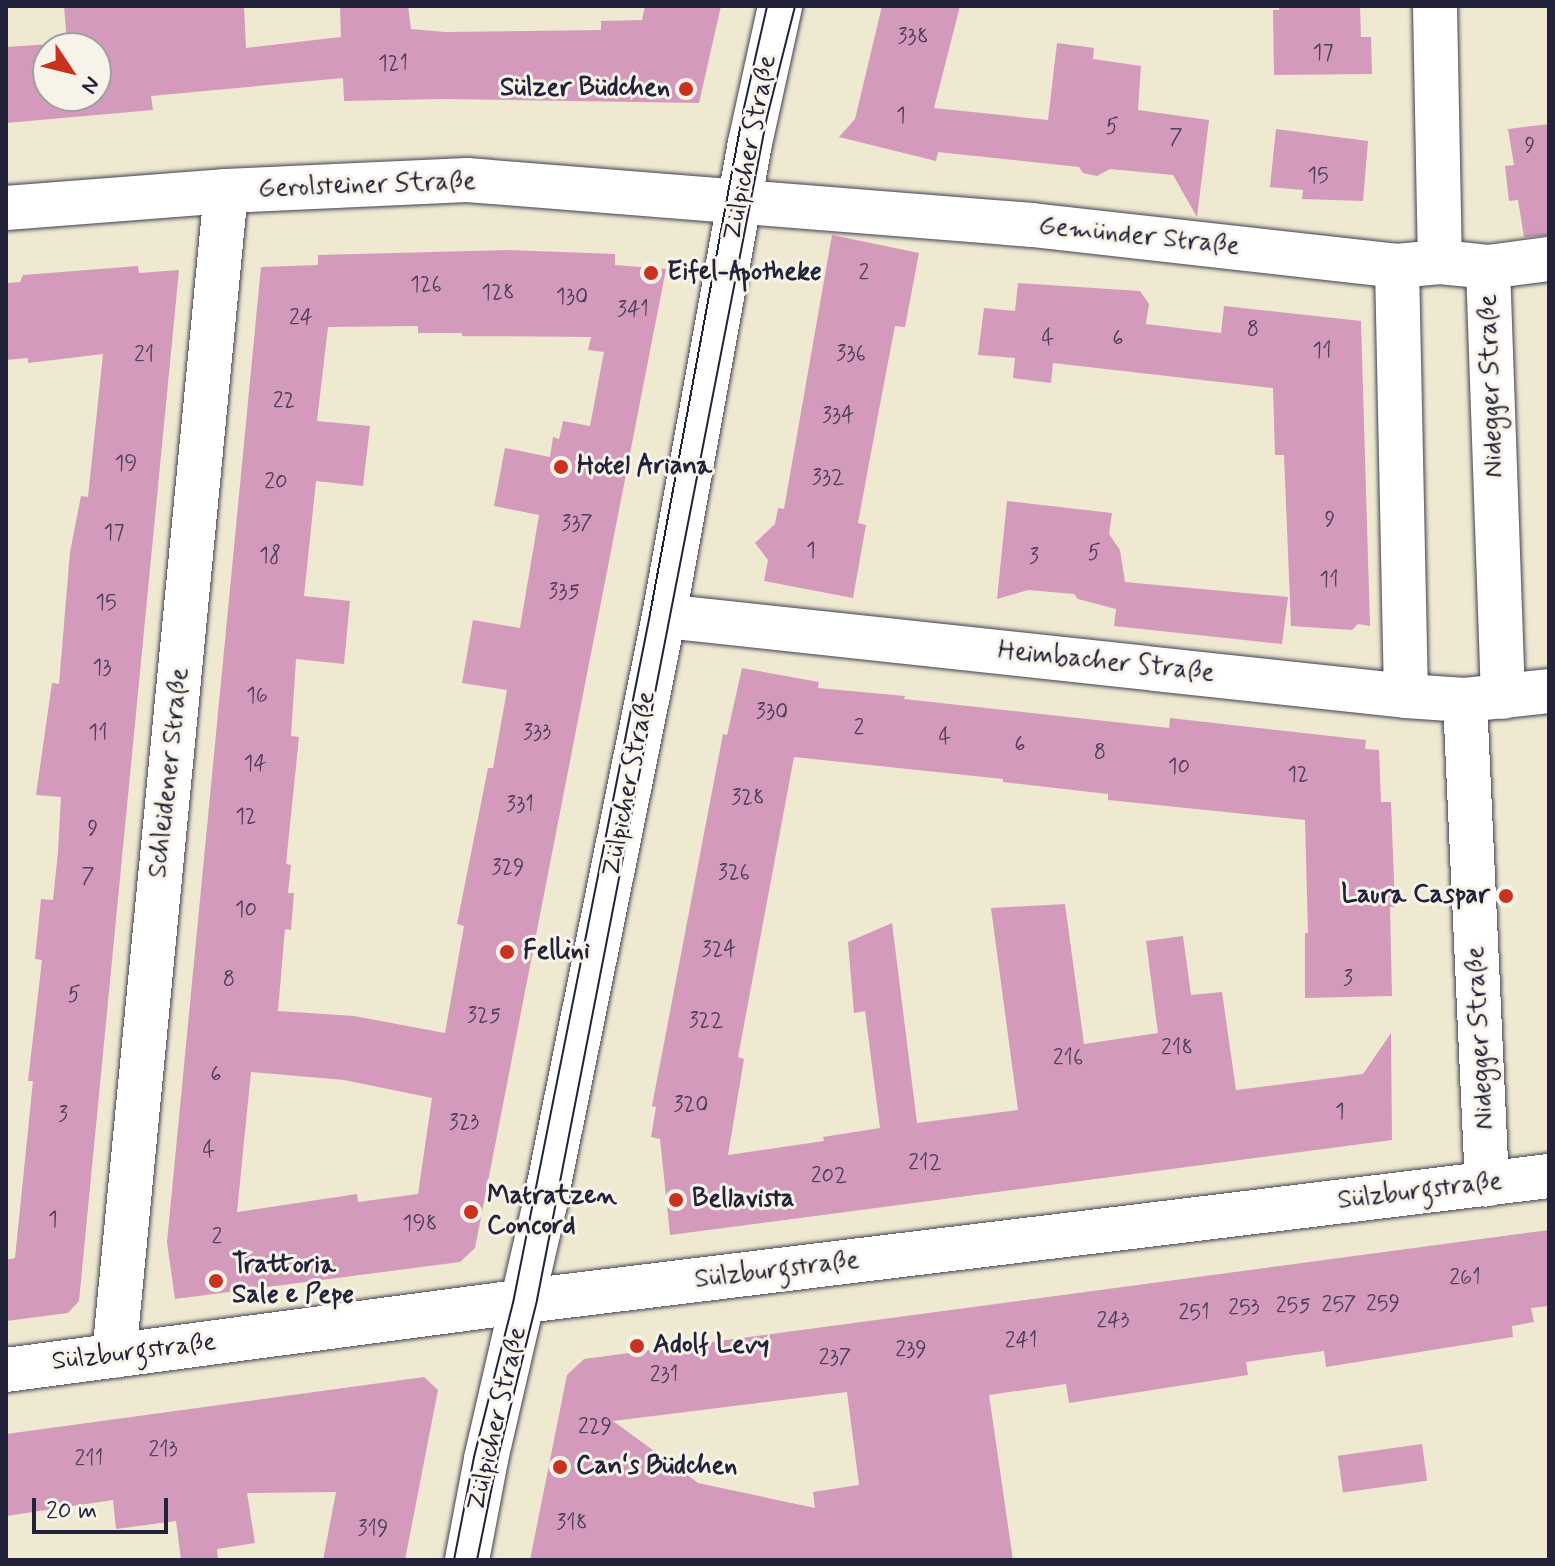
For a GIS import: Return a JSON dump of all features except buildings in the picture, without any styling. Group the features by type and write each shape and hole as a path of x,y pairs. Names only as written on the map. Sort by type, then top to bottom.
{"street":[{"name":"Zülpicher Straße","path":"467,1560 486,1459 525,1301 664,616 734,202 780,6"},
{"path":"1435,6 1440,262"},
{"name":"Gerolsteiner Straße","path":"6,208 226,191 467,180 734,202"},
{"name":"Schleidener Straße","path":"114,1356 226,191"},
{"name":"Gemünder Straße","path":"734,202 1032,225 1397,266 1440,262 1488,267 1549,259"},
{"path":"1397,266 1406,696"},
{"name":"Nidegger Straße","path":"1487,1185 1484,698 1488,267"},
{"name":"Heimbacher Straße","path":"664,616 1406,696 1484,698 1549,691"},
{"name":"Sülzburgstraße","path":"6,1370 525,1301 1549,1176"}],"tram line":[{"path":"454,1560 474,1457 513,1303 650,614 743,112 767,6"},
{"path":"477,1560 498,1457 537,1300 767,117 795,6"}],"place":[{"name":"Sülzer Büdchen","path":"686,89"},
{"name":"Eifel-Apotheke","path":"651,273"},
{"name":"Hotel Ariana","path":"561,467"},
{"name":"Laura Caspar","path":"1506,896"},
{"name":"Fellini","path":"507,952"},
{"name":"Bellavista","path":"676,1200"},
{"name":"Matratzen Concord","path":"471,1212"},
{"name":"Trattoria Sale e Pepe","path":"216,1281"},
{"name":"Adolf Levy","path":"637,1346"},
{"name":"Can‘s Büdchen","path":"560,1467"}]}
